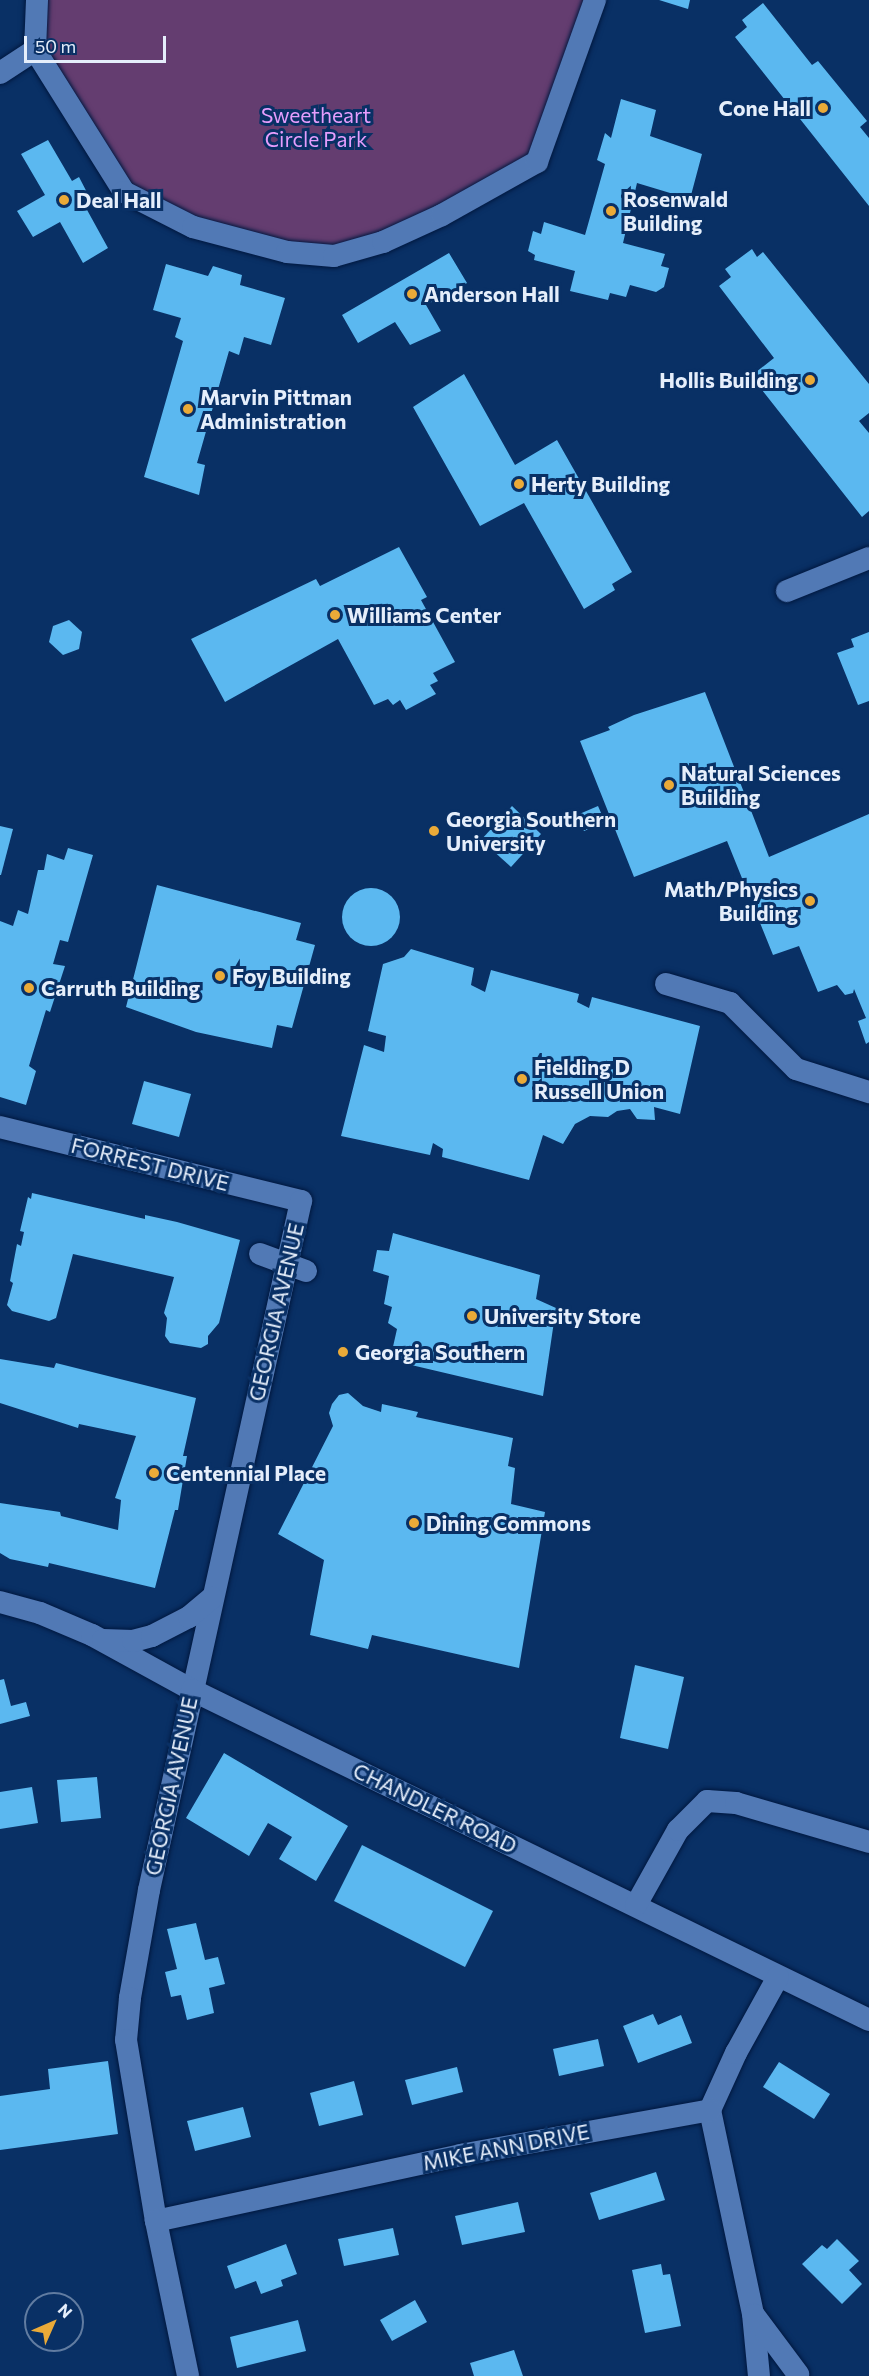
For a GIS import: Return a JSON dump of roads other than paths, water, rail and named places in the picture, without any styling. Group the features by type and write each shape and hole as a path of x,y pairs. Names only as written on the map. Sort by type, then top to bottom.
{"street":[{"path":"37,0 35,50 124,192 193,227 287,252 334,256 383,242 442,215 537,162 596,0"},
{"path":"0,73 35,50"},
{"path":"787,591 869,558"},
{"path":"666,984 730,1003 796,1069 869,1092"},
{"name":"FORREST DRIVE","path":"0,1127 301,1201"},
{"name":"GEORGIA AVENUE","path":"188,2376 156,2221 126,2040 139,1939 212,1598 296,1267 301,1201"},
{"path":"260,1254 296,1267"},
{"path":"101,1640 133,1641 152,1636 189,1617 212,1598"},
{"name":"CHANDLER ROAD","path":"0,1602 40,1613 101,1640 192,1690 869,2020"},
{"path":"636,1905 678,1830 707,1801 736,1803 869,1842"},
{"path":"759,2376 753,2314 710,2110 735,2053 778,1977"},
{"name":"MIKE ANN DRIVE","path":"156,2221 449,2157 710,2110"},
{"path":"753,2314 800,2375"},
{"path":"769,2376 778,2372 800,2375"}],"place":[{"name":"Cone Hall","path":"823,108"},
{"name":"Deal Hall","path":"64,200"},
{"name":"Rosenwald Building","path":"611,211"},
{"name":"Anderson Hall","path":"412,294"},
{"name":"Hollis Building","path":"810,380"},
{"name":"Marvin Pittman Administration","path":"188,409"},
{"name":"Herty Building","path":"519,484"},
{"name":"Williams Center","path":"335,615"},
{"name":"Natural Sciences Building","path":"669,785"},
{"name":"Georgia Southern University","path":"434,831"},
{"name":"Math/Physics Building","path":"810,901"},
{"name":"Foy Building","path":"220,976"},
{"name":"Carruth Building","path":"29,988"},
{"name":"Fielding D Russell Union","path":"522,1079"},
{"name":"University Store","path":"472,1316"},
{"name":"Georgia Southern","path":"343,1352"},
{"name":"Centennial Place","path":"154,1473"},
{"name":"Dining Commons","path":"414,1523"}],"park label":[{"name":"Sweetheart Circle Park","path":"316,127"}]}
